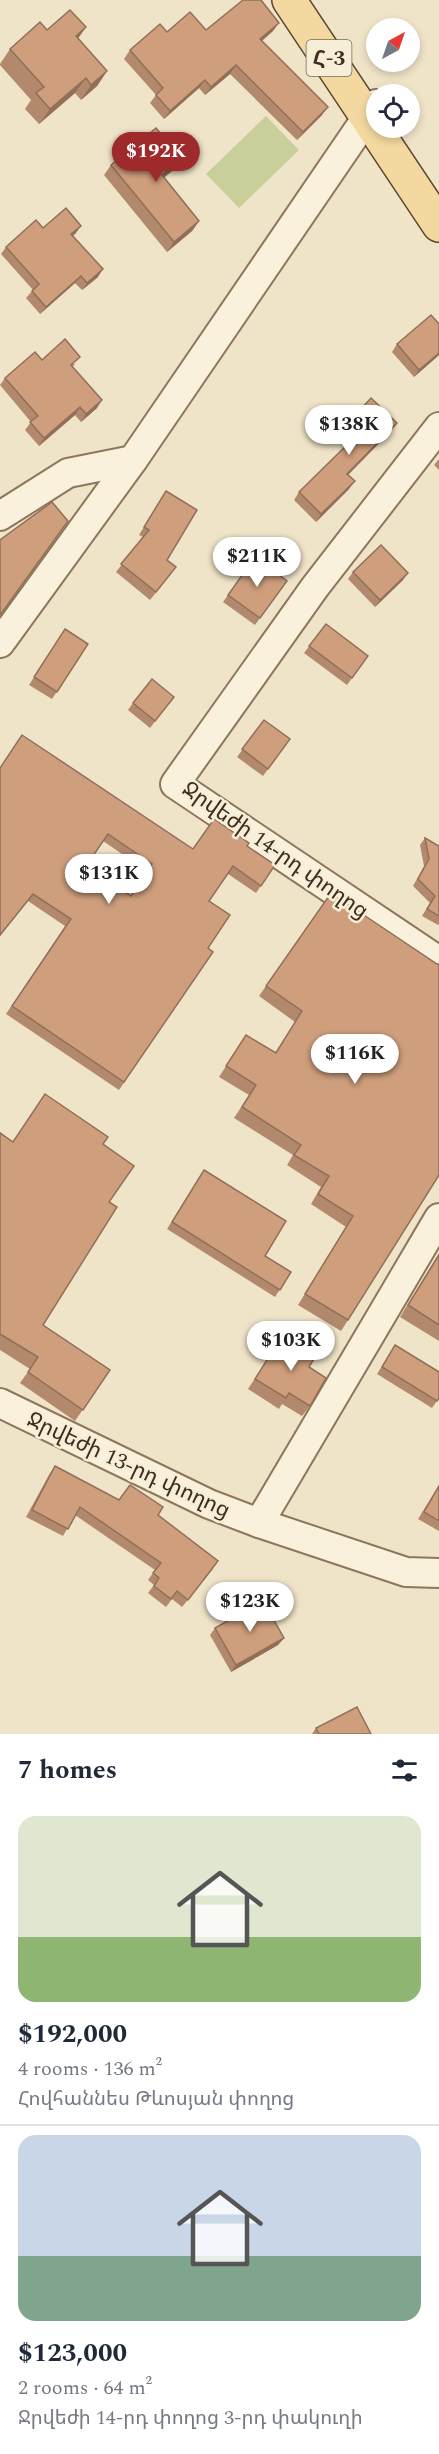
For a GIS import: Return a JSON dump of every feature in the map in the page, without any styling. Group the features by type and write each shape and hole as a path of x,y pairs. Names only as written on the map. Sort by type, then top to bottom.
{"main road":[{"name":"Հ-3","path":"289,0 366,96"},
{"name":"Հ-3","path":"309,0 366,91"},
{"name":"Հ-3","path":"393,138 439,225"},
{"name":"Հ-3","path":"398,138 439,194"}],"street":[{"path":"0,643 133,460 366,130"},
{"name":"Ջրվեժի 14-րդ փողոց","path":"439,427 315,587 176,784 439,961"},
{"path":"0,516 68,473 133,460"},
{"path":"259,1523 439,1218"},
{"name":"Ջրվեժի 13-րդ փողոց","path":"0,1403 208,1504 406,1572 439,1573"}],"green space":[{"path":"266,116 299,150 239,208 206,174"}],"building":[{"path":"243,0 261,0 279,23 260,39 328,107 303,132 236,65 211,87 205,80 170,111 156,95 163,88 130,50 160,24 167,32 190,12 206,30"},
{"path":"70,10 86,27 76,36 107,71 91,85 86,78 50,109 36,93 44,87 10,49 40,22 47,30"},
{"path":"156,128 181,159 162,175 199,221 174,242 111,165"},
{"path":"66,208 81,226 71,234 103,269 87,283 81,276 46,307 32,291 39,284 6,247 36,220 43,228"},
{"path":"431,315 439,324 439,353 419,370 397,344"},
{"path":"65,339 80,357 71,365 102,400 86,414 80,407 44,438 30,422 38,416 5,378 35,352 42,360"},
{"path":"371,398 397,423 347,474 355,481 321,514 299,492 356,436 345,426"},
{"path":"166,491 197,510 167,560 176,567 156,592 121,564 149,530 144,527"},
{"path":"52,502 68,521 0,615 0,540"},
{"path":"381,545 408,573 380,600 353,572"},
{"path":"255,557 287,581 260,618 228,595"},
{"path":"326,624 368,656 352,678 309,646"},
{"path":"65,629 88,644 57,692 34,677"},
{"path":"152,679 174,697 155,721 133,703"},
{"path":"264,720 290,739 268,769 242,749"},
{"path":"22,735 193,849 214,819 249,843 247,846 275,865 261,886 233,866 209,901 230,915 208,948 213,952 124,1082 12,1006 71,919 33,894 0,935 0,768","holes":["108,834 152,864 131,896 86,866"]},
{"path":"425,838 439,846 439,916 427,909 435,896 418,879 429,859"},
{"path":"331,893 439,964 439,1175 348,1320 305,1294 353,1216 318,1194 329,1176 294,1155 301,1145 242,1107 256,1085 226,1066 246,1035 276,1053 302,1011 266,986"},
{"path":"45,1094 108,1137 103,1144 134,1166 109,1202 117,1207 43,1325 110,1370 83,1410 28,1372 38,1357 0,1334 0,1133 13,1142"},
{"path":"204,1170 286,1221 265,1256 291,1272 280,1290 172,1222"},
{"path":"439,1255 439,1325 408,1305"},
{"path":"282,1336 315,1357 309,1367 326,1378 310,1406 289,1393 286,1398 255,1379"},
{"path":"395,1345 439,1372 437,1401 382,1367"},
{"path":"55,1466 119,1500 130,1485 163,1507 158,1515 218,1561 188,1600 177,1591 171,1599 154,1586 159,1578 153,1573 161,1563 80,1507 68,1529 32,1510"},
{"path":"439,1486 439,1521 424,1512"},
{"path":"263,1601 284,1638 236,1665 215,1628"},
{"path":"357,1707 371,1734 319,1734 316,1728"}]}
